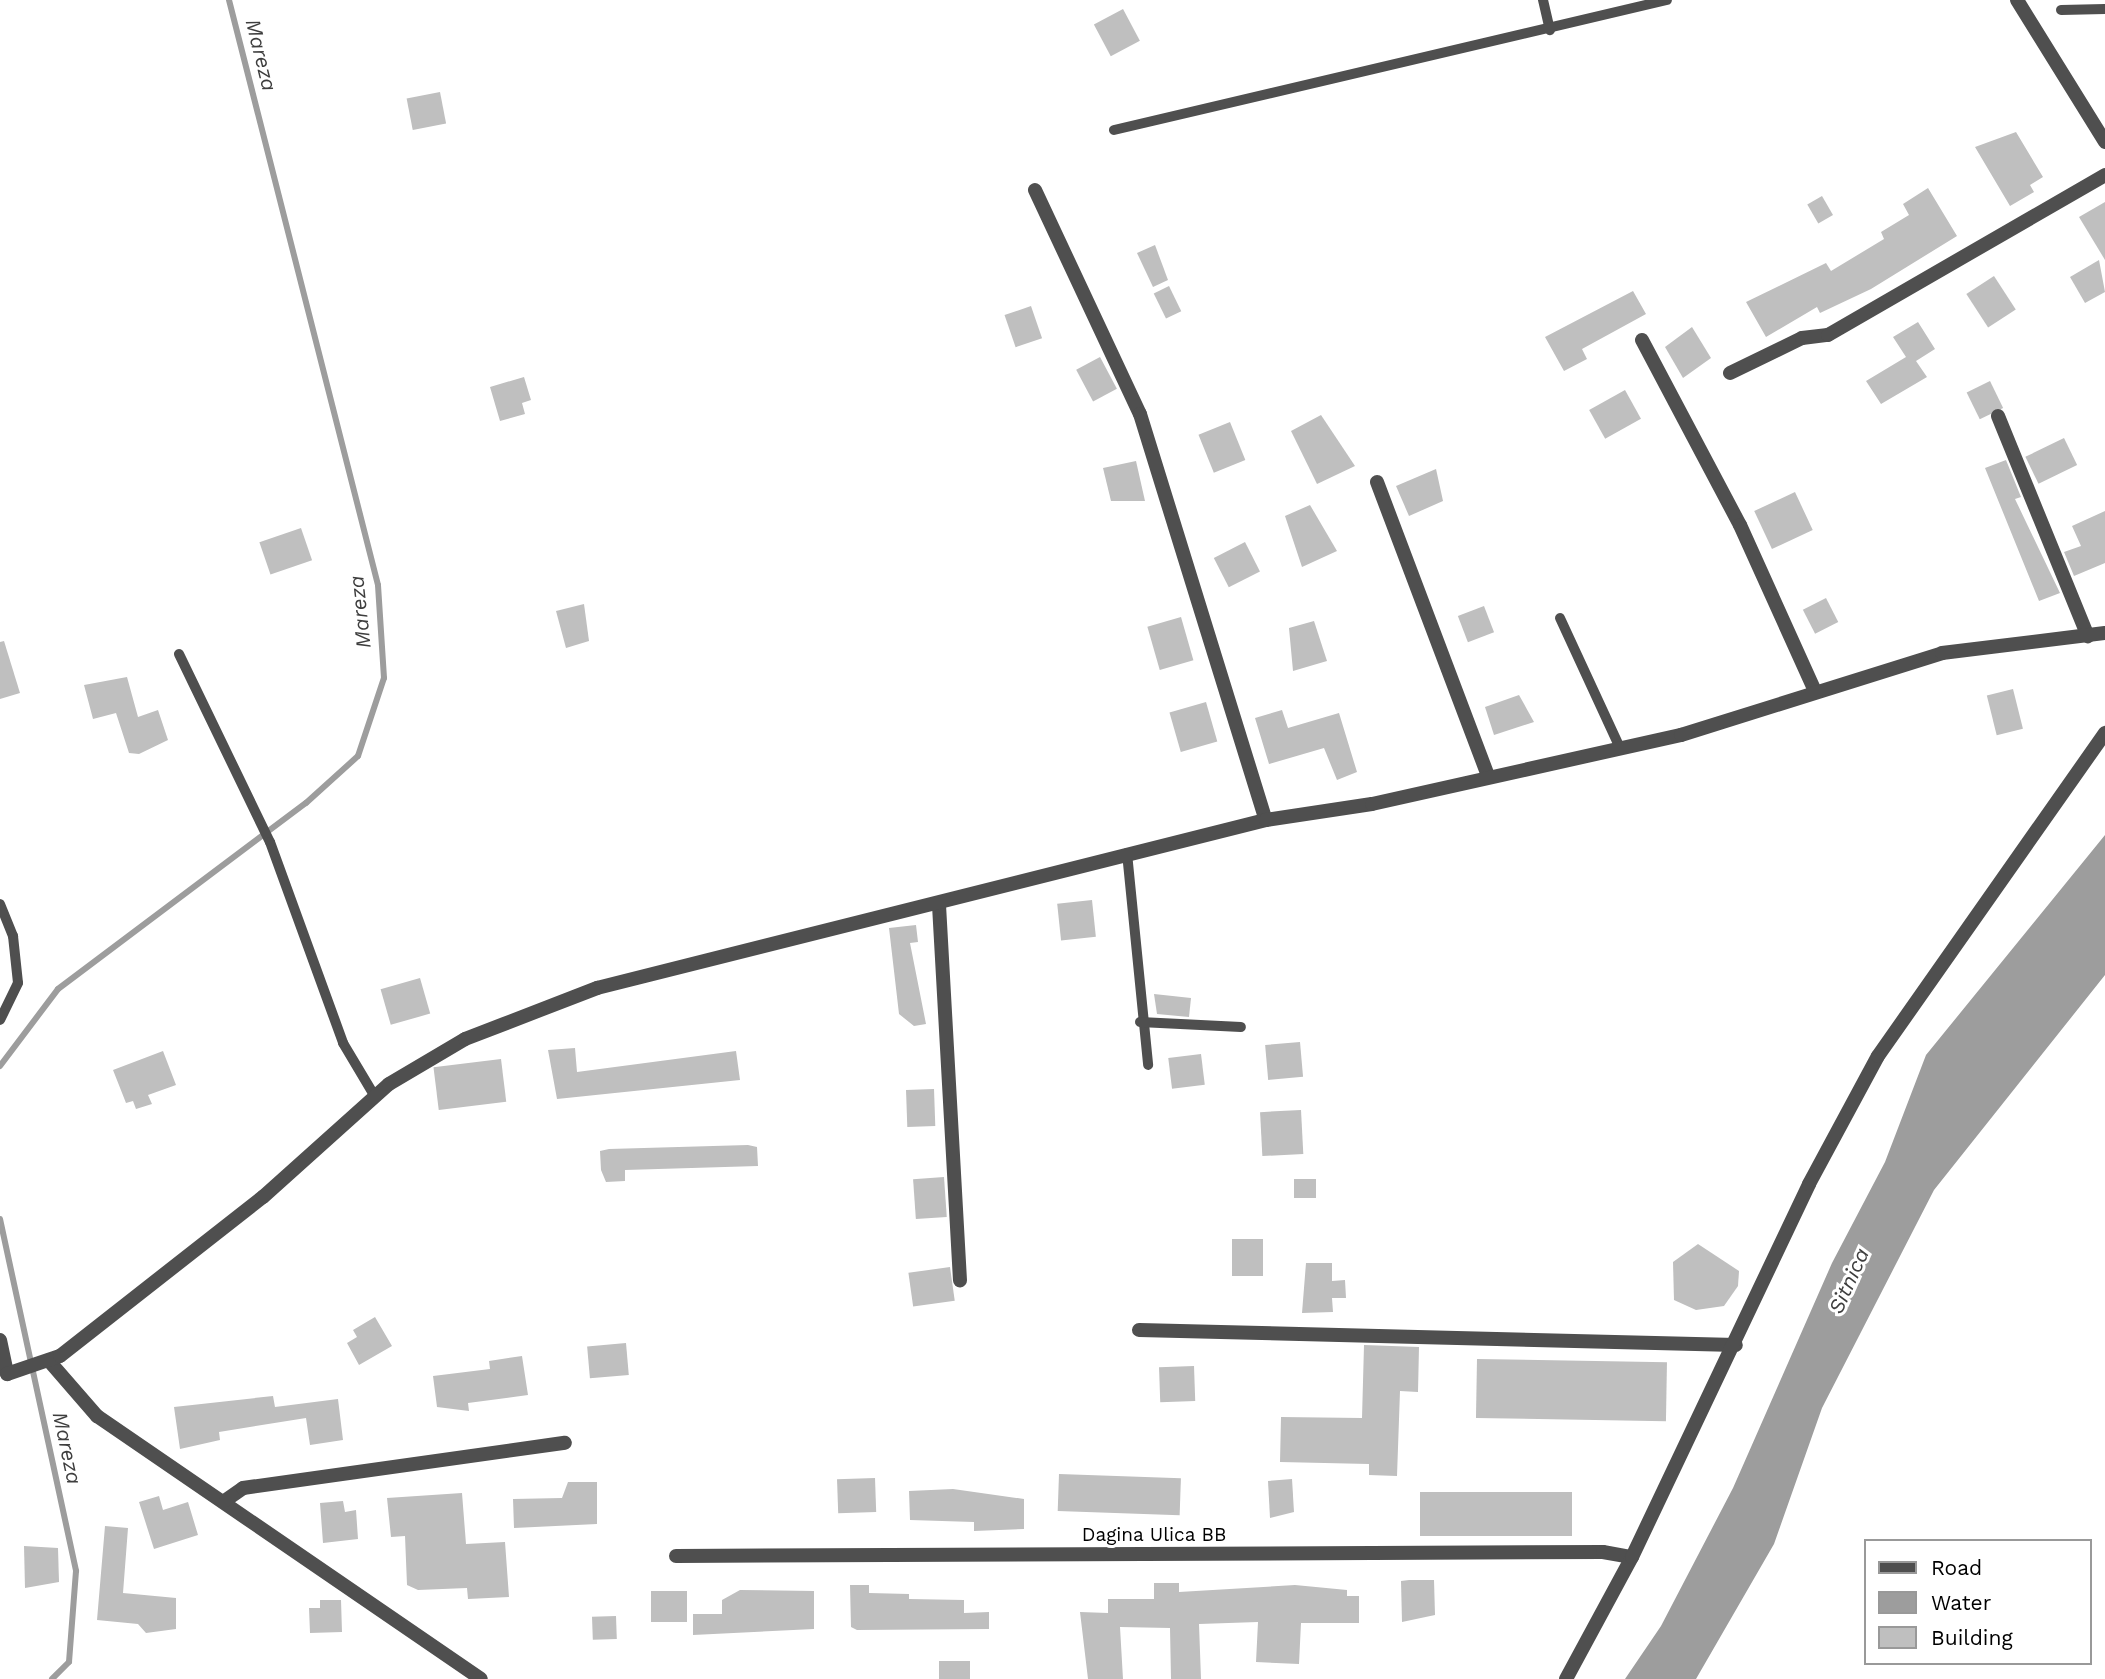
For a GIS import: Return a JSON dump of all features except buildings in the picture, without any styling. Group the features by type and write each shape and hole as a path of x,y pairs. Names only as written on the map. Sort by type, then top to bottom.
{"street":[{"path":"2017,0 2105,142"},
{"path":"1730,373 1802,338 1828,335 2105,175"},
{"path":"1035,190 1140,414 1266,820"},
{"path":"1642,340 1740,525 1815,691"},
{"path":"1998,416 2088,636"},
{"path":"1377,482 1488,776"},
{"path":"0,1340 4,1379 23,1369 48,1363 263,1197 374,1095 465,1039 597,988 939,905 1126,853 1266,820 1371,804 1620,748 1980,645 2105,633"},
{"path":"1566,1679 1632,1557 1736,1345 1808,1184 1878,1056 2105,733"},
{"path":"939,905 960,1280"},
{"path":"1139,1330 1736,1345"},
{"path":"48,1363 84,1406 226,1500 481,1679"},
{"path":"226,1500 243,1488 565,1443"},
{"name":"Dagina Ulica BB","path":"676,1556 1602,1552 1632,1557"}],"lane":[{"path":"1543,0 1550,30"},
{"path":"1114,130 1550,30 1667,0"},
{"path":"2061,10 2105,9"},
{"path":"1560,618 1620,748"},
{"path":"179,654 271,842 343,1043 374,1095"},
{"path":"1126,853 1140,1022 1148,1065"},
{"path":"0,904 13,936 18,983 0,1020"},
{"path":"1140,1022 1241,1027"}],"water":[{"name":"Sitnica","path":"2105,835 2105,975 1934,1190 1822,1408 1774,1544 1696,1679 1625,1679 1661,1626 1733,1488 1832,1263 1885,1162 1926,1055"}],"waterway":[{"name":"Mareza","path":"0,1066 58,989 306,803 358,756 384,678 378,585 229,0"},
{"name":"Mareza","path":"0,1219 76,1571 69,1662 52,1679"}]}
